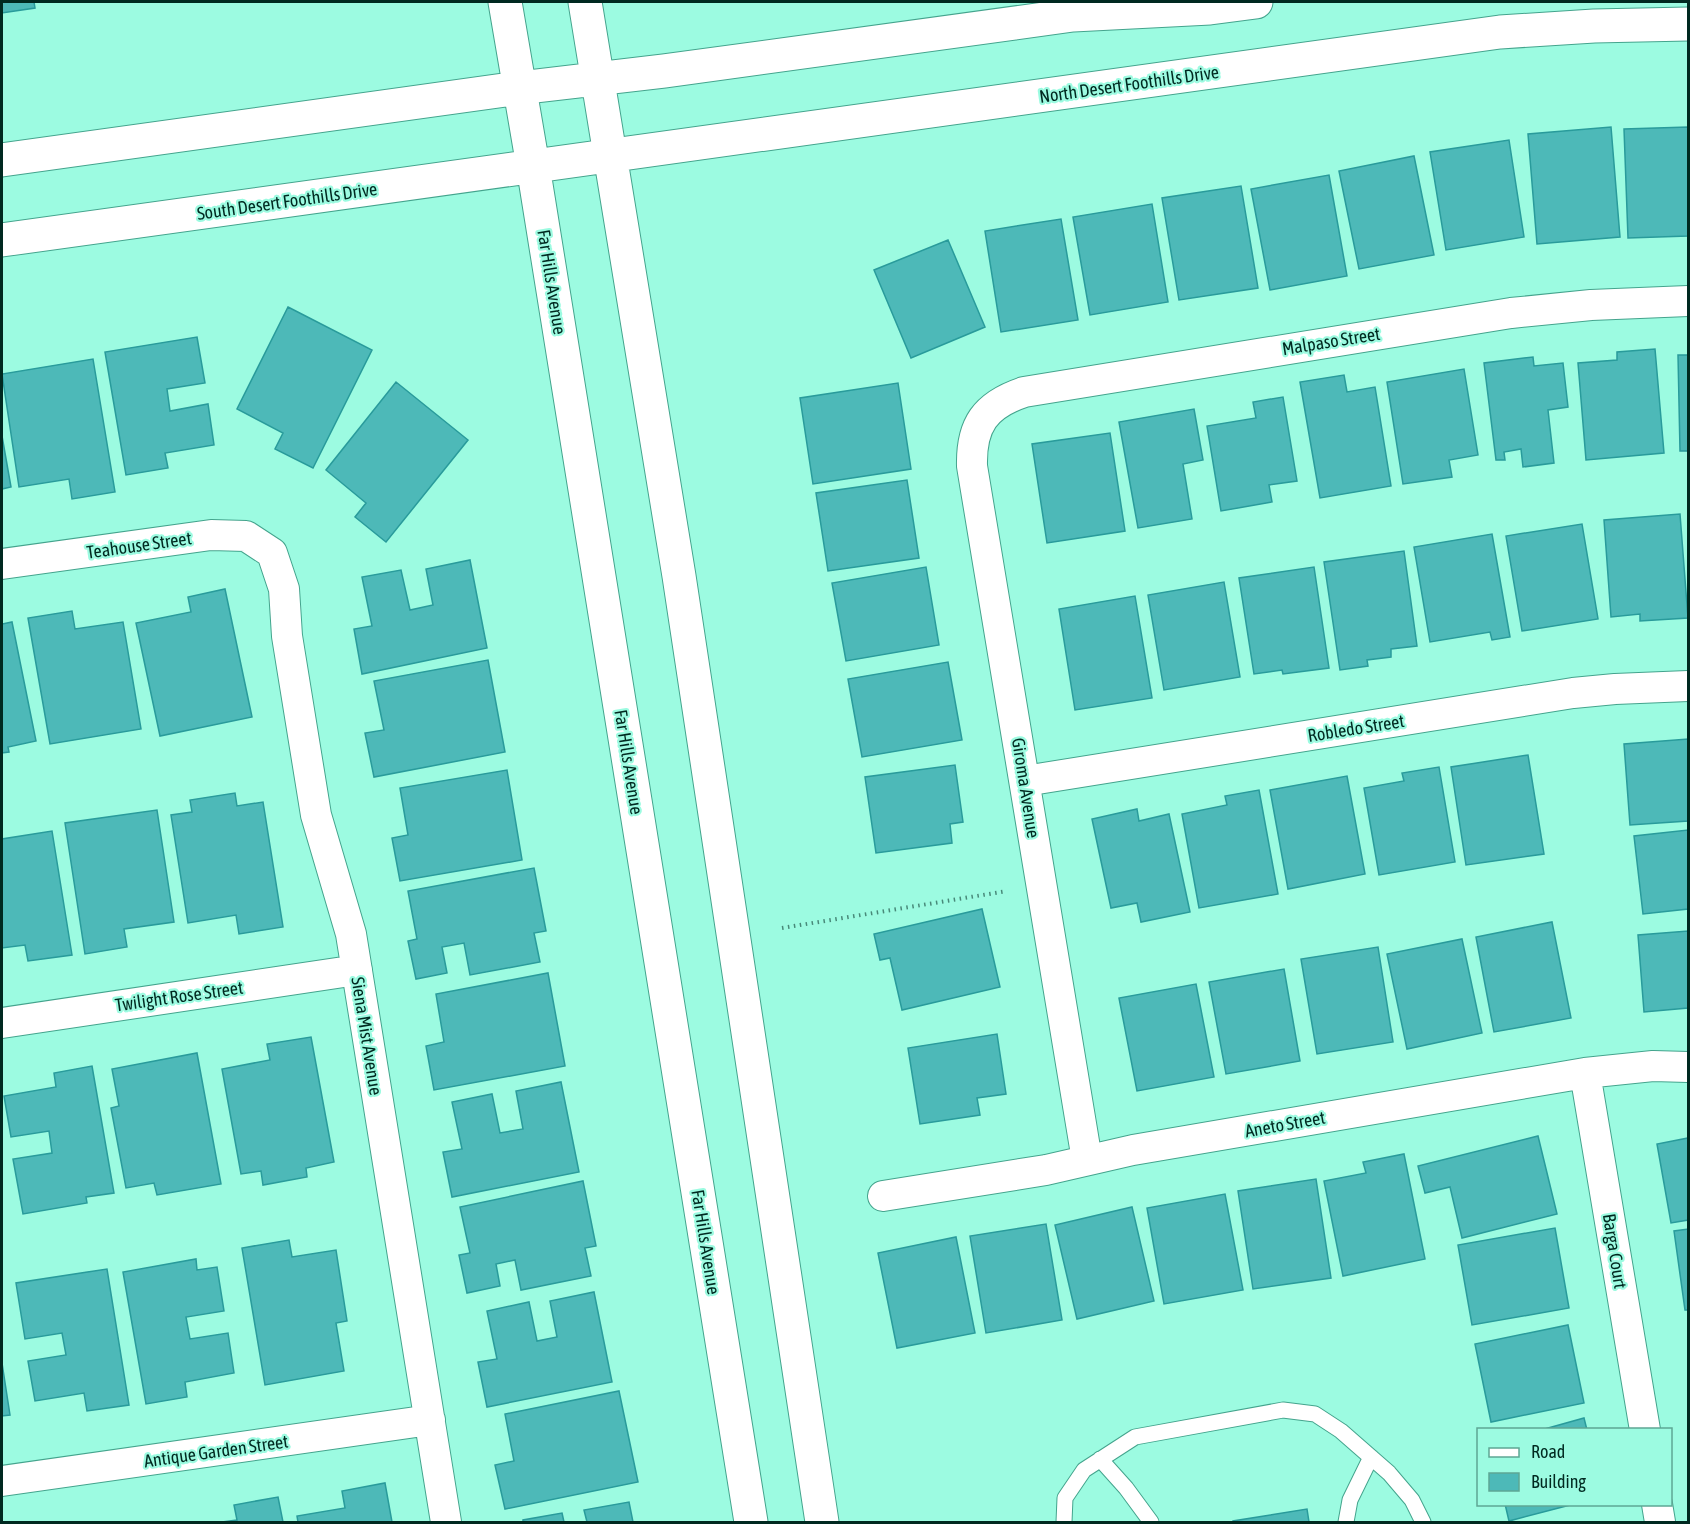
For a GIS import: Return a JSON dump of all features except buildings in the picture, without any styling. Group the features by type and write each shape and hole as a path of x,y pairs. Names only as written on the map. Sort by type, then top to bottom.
{"main road":[{"name":"Far Hills Avenue","path":"505,2 534,166 751,1522"},
{"path":"585,2 729,897 822,1522"},
{"path":"2,160 519,88 1073,15 1210,8 1256,2"},
{"name":"North Desert Foothills Drive","path":"572,161 1500,32 1594,26 1689,24"},
{"name":"South Desert Foothills Drive","path":"2,240 572,161"}],"street":[{"name":"Malpaso Street","path":"984,417 994,406 1009,397 1024,392 1511,312 1591,305 1689,302"},
{"name":"Giroma Avenue","path":"984,417 976,431 972,447 972,466 1087,1160"},
{"name":"Teahouse Street","path":"2,564 211,535 246,536 272,553"},
{"name":"Siena Mist Avenue","path":"272,553 284,589 287,636 316,815 351,934 446,1522"},
{"name":"Robledo Street","path":"1025,781 1563,695 1615,689 1689,686"},
{"name":"Twilight Rose Street","path":"2,1023 357,970"},
{"name":"Aneto Street","path":"883,1197 1046,1170 1133,1150 1585,1073 1653,1066 1689,1067"},
{"name":"Barga Court","path":"1585,1073 1645,1428"},
{"name":"Antique Garden Street","path":"2,1481 430,1420"},
{"path":"1657,1506 1660,1522"}],"lane":[{"path":"1064,1522 1065,1498 1084,1470 1135,1437 1283,1410 1315,1414 1341,1431 1389,1473 1412,1500 1424,1522"},
{"path":"1346,1522 1350,1500 1371,1457"},
{"path":"1100,1459 1126,1488 1151,1522"}],"path":[{"path":"782,928 1007,891"}]}
